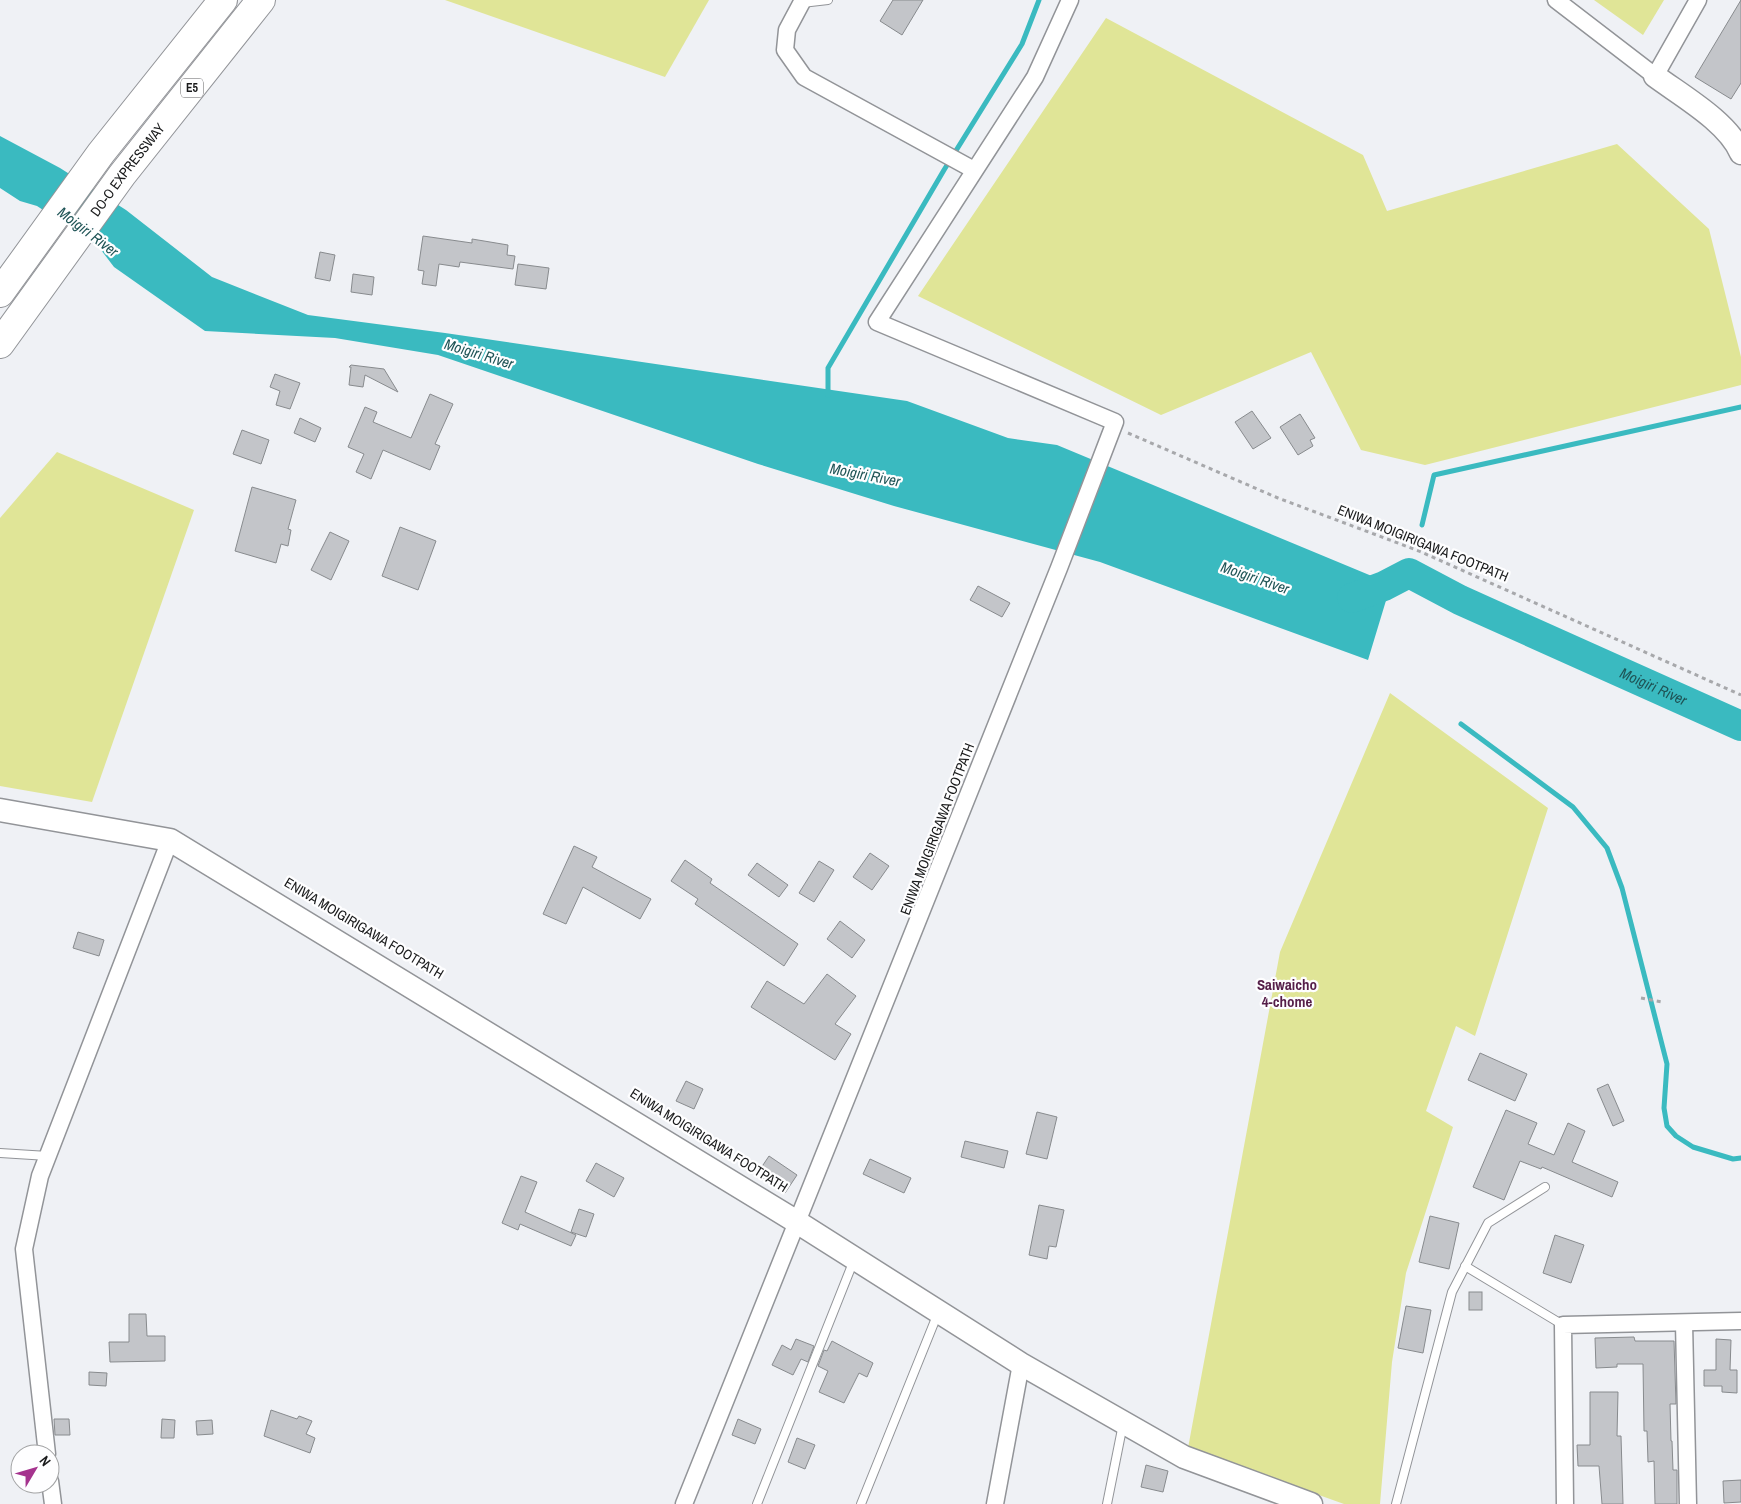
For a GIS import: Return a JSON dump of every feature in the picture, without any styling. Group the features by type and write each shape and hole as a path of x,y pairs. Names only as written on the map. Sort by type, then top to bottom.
{"highway":[{"name":"E5","path":"0,293 101,152 223,0"},
{"name":"DO-O EXPRESSWAY","path":"0,344 122,175 260,0"}],"street":[{"path":"684,1504 1059,568 1115,422 877,322 1035,77 1070,0"},
{"path":"1556,0 1723,127 1740,145"},
{"path":"1655,76 1698,0"},
{"path":"803,1 787,30 785,50 804,77 974,170"},
{"path":"0,810 170,840 797,1222 1021,1364 1184,1457 1311,1504"},
{"path":"46,1444 24,1248 40,1176 170,840"},
{"path":"1565,1504 1563,1325 1741,1321"},
{"path":"1684,1323 1688,1504"},
{"path":"995,1504 1021,1364"}],"lane":[{"path":"803,1 828,0"},
{"path":"0,1153 48,1156"},
{"path":"1396,1504 1452,1292 1488,1222 1545,1187"},
{"path":"757,1504 854,1258"},
{"path":"1466,1266 1563,1325"},
{"path":"861,1504 939,1312"},
{"path":"1107,1504 1123,1422"}],"path":[{"name":"ENIWA MOIGIRIGAWA FOOTPATH","path":"1111,435 1419,552 1741,695"},
{"path":"1641,998 1662,1002"}],"green space":[{"path":"445,0 709,0 665,77"},
{"path":"1594,0 1664,0 1643,35"},
{"path":"1106,18 1363,155 1387,211 1617,144 1709,229 1741,357 1741,385 1425,465 1361,450 1311,352 1161,415 918,296"},
{"path":"57,452 194,510 92,802 0,786 0,518"},
{"path":"1390,693 1548,808 1475,1036 1456,1026 1426,1111 1453,1127 1406,1273 1392,1362 1380,1504 1344,1504 1188,1448 1280,952"}],"water":[{"path":"0,136 60,168 126,210 212,277 308,315 445,333 907,401 1008,438 1057,445 1391,584 1368,660 1100,562 894,506 758,464 438,355 335,338 205,331 114,267 98,246 37,206 20,201 0,188"}],"building":[{"path":"893,0 923,0 902,35 880,21"},
{"path":"1741,0 1741,83 1731,99 1695,77"},
{"path":"423,236 472,243 472,239 508,245 507,255 515,256 513,269 460,262 459,267 439,264 436,286 422,284 424,271 418,270"},
{"path":"320,252 335,255 330,281 315,278"},
{"path":"518,264 549,268 546,289 515,285"},
{"path":"353,274 374,277 372,295 351,292"},
{"path":"351,365 384,369 398,392 365,375 363,387 349,385 351,367 349,367"},
{"path":"275,374 300,383 290,409 276,405 280,391 270,387"},
{"path":"430,394 453,404 435,444 440,446 430,470 383,450 371,479 356,472 364,454 348,447 365,407 377,412 373,422 411,438"},
{"path":"1252,411 1271,438 1253,449 1235,422"},
{"path":"1300,414 1315,438 1310,440 1313,446 1298,455 1280,427"},
{"path":"300,418 321,428 315,442 294,433"},
{"path":"242,430 269,440 261,464 233,454"},
{"path":"252,487 296,500 288,529 291,530 288,546 281,544 276,563 235,551"},
{"path":"400,527 436,541 418,590 382,576"},
{"path":"330,532 349,541 331,580 311,570"},
{"path":"978,586 1010,603 1002,617 970,600"},
{"path":"574,846 597,857 592,867 651,899 640,919 583,887 566,924 543,914"},
{"path":"870,853 889,866 872,890 853,877"},
{"path":"685,860 712,879 710,883 798,944 784,966 695,904 698,899 671,881"},
{"path":"819,861 834,870 814,902 799,893"},
{"path":"757,863 788,885 779,897 748,875"},
{"path":"840,921 865,940 852,958 827,939"},
{"path":"78,932 104,940 99,956 73,948"},
{"path":"827,974 856,996 835,1024 851,1034 835,1060 751,1007 767,981 804,1004"},
{"path":"1480,1053 1527,1074 1515,1101 1468,1080"},
{"path":"686,1081 703,1089 694,1109 676,1101"},
{"path":"1608,1084 1624,1121 1613,1126 1597,1089"},
{"path":"1506,1110 1537,1123 1528,1144 1554,1155 1568,1123 1585,1131 1572,1162 1618,1182 1612,1197 1542,1167 1541,1169 1520,1161 1504,1200 1473,1187"},
{"path":"1037,1112 1057,1117 1047,1159 1026,1154"},
{"path":"965,1141 1008,1151 1004,1168 961,1157"},
{"path":"769,1156 797,1175 785,1193 757,1174"},
{"path":"870,1159 911,1178 904,1193 863,1174"},
{"path":"596,1163 624,1178 614,1197 586,1181"},
{"path":"521,1176 537,1182 525,1212 576,1235 571,1246 520,1224 518,1230 502,1223"},
{"path":"1039,1205 1064,1210 1056,1247 1049,1246 1047,1259 1029,1255"},
{"path":"579,1209 594,1214 586,1237 571,1232"},
{"path":"1430,1216 1459,1223 1449,1269 1419,1262"},
{"path":"1555,1235 1584,1245 1571,1283 1543,1273"},
{"path":"1469,1292 1482,1292 1482,1310 1469,1310"},
{"path":"1406,1306 1431,1310 1423,1353 1398,1348"},
{"path":"129,1314 146,1314 147,1336 165,1336 165,1361 110,1362 109,1342 129,1342"},
{"path":"1634,1337 1635,1341 1674,1341 1676,1404 1670,1404 1673,1470 1677,1470 1677,1504 1655,1504 1654,1461 1648,1462 1647,1431 1644,1431 1643,1364 1617,1364 1617,1367 1596,1368 1595,1338"},
{"path":"796,1339 814,1346 808,1362 801,1359 793,1375 772,1365 782,1345 791,1350"},
{"path":"1716,1339 1731,1340 1730,1370 1737,1370 1737,1393 1722,1392 1722,1386 1704,1386 1704,1370 1716,1370"},
{"path":"832,1341 873,1363 867,1377 859,1373 844,1403 819,1392 828,1371 818,1366 824,1350 827,1351"},
{"path":"89,1372 107,1373 106,1386 89,1385"},
{"path":"1590,1392 1618,1392 1617,1436 1621,1436 1623,1504 1602,1504 1599,1466 1578,1466 1577,1445 1590,1445"},
{"path":"271,1410 297,1419 299,1416 312,1421 306,1434 315,1438 310,1453 264,1436"},
{"path":"54,1419 69,1419 70,1435 55,1435"},
{"path":"162,1419 175,1420 174,1438 161,1438"},
{"path":"738,1419 761,1429 755,1444 732,1435"},
{"path":"212,1420 213,1434 197,1435 196,1421"},
{"path":"797,1438 815,1445 805,1469 788,1462"},
{"path":"1146,1465 1168,1471 1163,1492 1141,1487"},
{"path":"1741,1480 1741,1502 1724,1503 1723,1481"}],"waterway":[{"path":"828,395 828,368 944,170 1022,44 1039,0"},
{"path":"1422,525 1434,475 1741,407"},
{"name":"Moigiri River","path":"1352,598 1384,586 1409,573 1460,600 1741,726"},
{"path":"1461,724 1573,807 1607,848 1622,888 1667,1064 1664,1108 1667,1126 1676,1136 1693,1147 1733,1159 1741,1158"}],"district":[{"name":"Saiwaicho 4-chome","path":"1287,994"}]}
